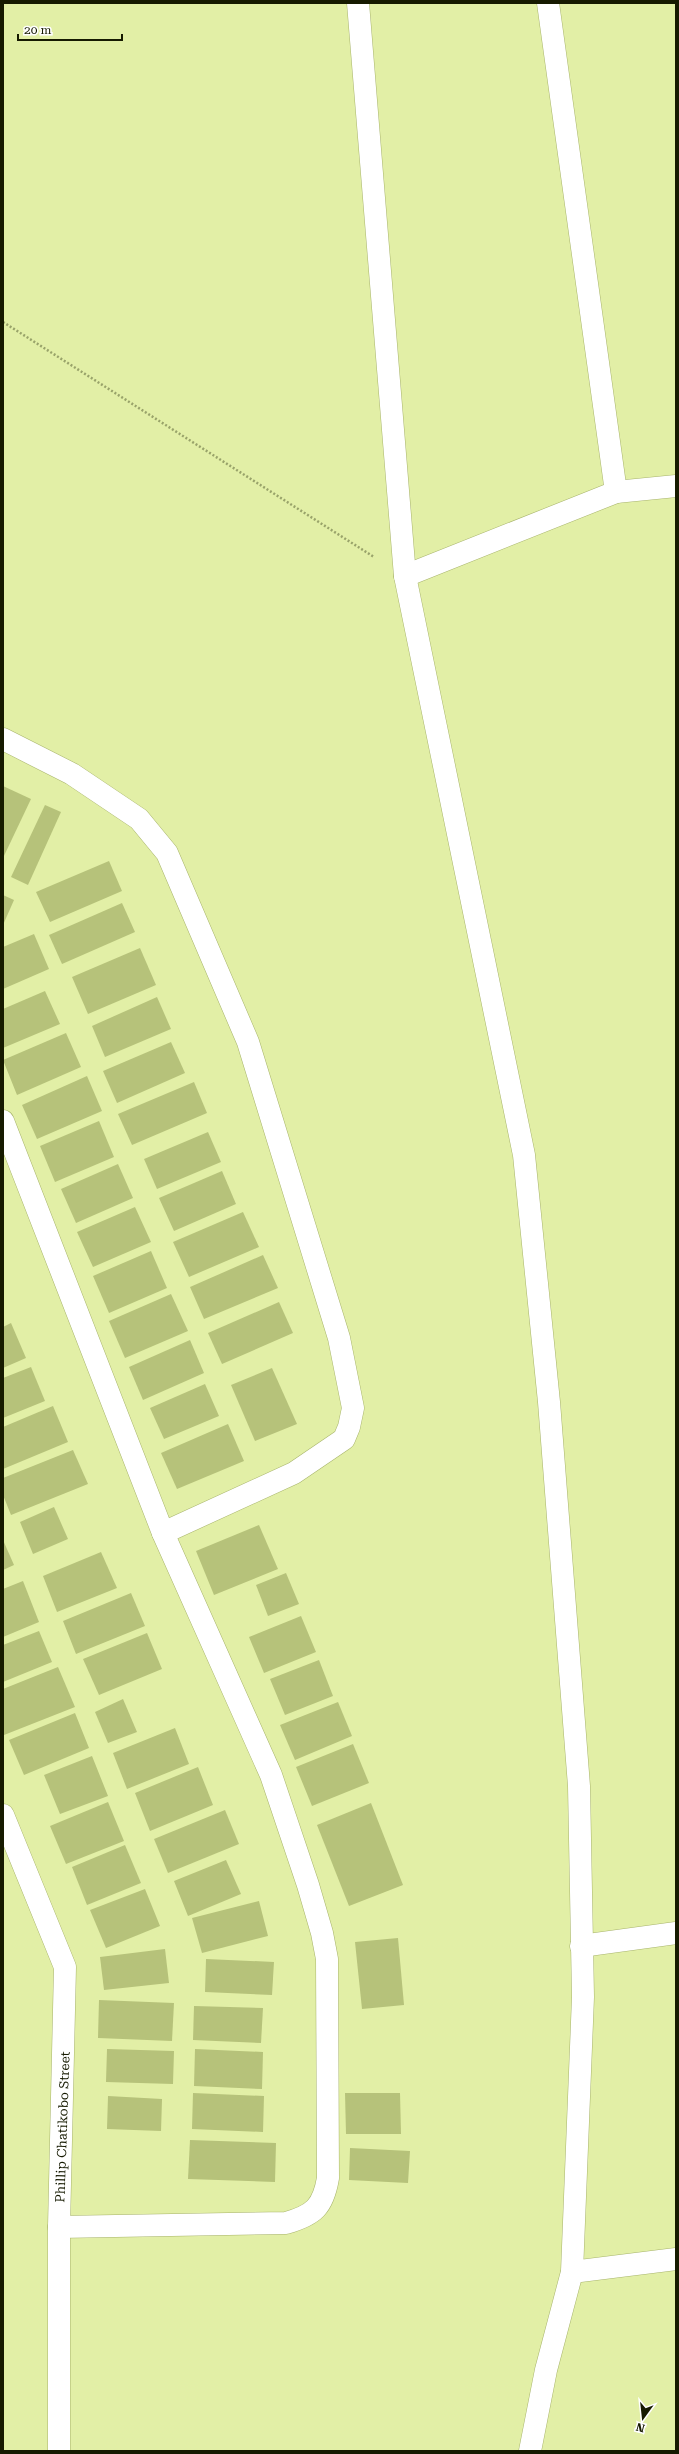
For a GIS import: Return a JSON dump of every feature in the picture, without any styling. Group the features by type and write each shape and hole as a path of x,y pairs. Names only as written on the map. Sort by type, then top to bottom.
{"street":[{"path":"358,3 405,576 524,1156 549,1402 579,1786 583,2037 572,2272 546,2370 530,2451"},
{"path":"548,3 616,492"},
{"path":"405,576 616,492 676,486"},
{"path":"3,739 72,774 139,819 167,853 248,1042 339,1338 353,1408 350,1427 344,1439 294,1473 163,1533"},
{"path":"3,1121 163,1533 271,1775 322,1933 327,1959 328,2178 324,2198 314,2211 300,2219 286,2223 60,2227"},
{"name":"Phillip Chatikobo Street","path":"3,1815 65,1967 60,2227 59,2451"},
{"path":"581,1946 676,1933"},
{"path":"572,2272 676,2259"}],"path":[{"path":"3,322 405,576"}],"building":[{"path":"3,786 31,799 3,858"},
{"path":"45,805 61,812 28,885 11,877"},
{"path":"109,861 122,891 50,922 36,892"},
{"path":"3,895 14,900 3,925"},
{"path":"122,903 135,932 62,964 49,935"},
{"path":"34,934 49,969 3,989 3,947"},
{"path":"140,948 156,985 88,1014 72,977"},
{"path":"45,991 60,1024 3,1048 3,1009"},
{"path":"157,997 171,1029 105,1057 92,1026"},
{"path":"66,1033 81,1067 17,1095 3,1060"},
{"path":"171,1042 185,1073 117,1103 103,1071"},
{"path":"87,1076 102,1111 37,1139 22,1105"},
{"path":"194,1082 207,1113 132,1145 118,1114"},
{"path":"99,1121 114,1157 55,1182 40,1146"},
{"path":"208,1132 221,1162 157,1189 144,1159"},
{"path":"118,1164 133,1198 76,1223 61,1189"},
{"path":"222,1171 236,1204 174,1231 159,1198"},
{"path":"135,1207 151,1242 93,1267 77,1232"},
{"path":"243,1212 259,1247 189,1277 173,1242"},
{"path":"151,1251 167,1288 109,1313 93,1276"},
{"path":"263,1255 278,1288 204,1319 190,1287"},
{"path":"171,1294 188,1331 125,1358 109,1321"},
{"path":"279,1302 293,1333 222,1364 208,1333"},
{"path":"11,1323 26,1358 3,1368 3,1327"},
{"path":"190,1340 204,1373 143,1400 129,1367"},
{"path":"31,1367 45,1401 3,1418 3,1378"},
{"path":"272,1368 297,1424 255,1441 231,1385"},
{"path":"205,1384 219,1416 164,1439 150,1408"},
{"path":"53,1406 68,1442 3,1469 3,1427"},
{"path":"228,1424 244,1461 177,1489 161,1453"},
{"path":"73,1450 88,1484 11,1515 3,1495 3,1478"},
{"path":"54,1507 68,1539 33,1554 20,1522"},
{"path":"259,1525 278,1569 214,1595 196,1551"},
{"path":"3,1540 14,1565 3,1570"},
{"path":"101,1552 117,1588 57,1612 43,1576"},
{"path":"286,1573 299,1604 268,1616 256,1585"},
{"path":"23,1581 39,1622 3,1637 3,1589"},
{"path":"131,1593 145,1626 76,1654 63,1621"},
{"path":"301,1616 316,1652 264,1673 249,1637"},
{"path":"39,1631 52,1662 3,1682 3,1645"},
{"path":"147,1633 162,1669 99,1695 83,1659"},
{"path":"319,1660 333,1696 285,1715 270,1679"},
{"path":"58,1667 75,1707 4,1735 3,1689"},
{"path":"123,1699 137,1732 108,1743 95,1712"},
{"path":"338,1702 352,1736 295,1760 280,1725"},
{"path":"75,1713 89,1748 24,1775 9,1740"},
{"path":"175,1728 189,1764 127,1789 113,1753"},
{"path":"353,1744 369,1783 312,1806 296,1767"},
{"path":"92,1756 108,1796 60,1814 44,1775"},
{"path":"198,1767 213,1805 150,1831 135,1793"},
{"path":"108,1802 124,1841 66,1864 50,1826"},
{"path":"371,1803 403,1885 349,1906 317,1825"},
{"path":"225,1810 239,1844 168,1873 154,1839"},
{"path":"125,1845 141,1883 87,1905 72,1867"},
{"path":"226,1860 241,1894 188,1916 174,1881"},
{"path":"145,1889 160,1926 106,1948 90,1910"},
{"path":"259,1901 268,1936 202,1953 192,1918"},
{"path":"398,1938 404,2005 362,2009 355,1942"},
{"path":"165,1949 169,1983 104,1990 100,1957"},
{"path":"206,1959 274,1962 272,1995 205,1992"},
{"path":"99,2000 174,2003 172,2041 98,2038"},
{"path":"194,2006 263,2008 261,2043 193,2040"},
{"path":"107,2049 174,2051 173,2084 106,2082"},
{"path":"195,2049 263,2052 262,2089 194,2086"},
{"path":"193,2093 264,2096 263,2132 192,2129"},
{"path":"345,2093 400,2093 401,2134 346,2134"},
{"path":"108,2096 162,2099 161,2131 107,2129"},
{"path":"190,2140 276,2143 275,2182 188,2179"},
{"path":"350,2148 410,2151 408,2183 349,2180"}]}
